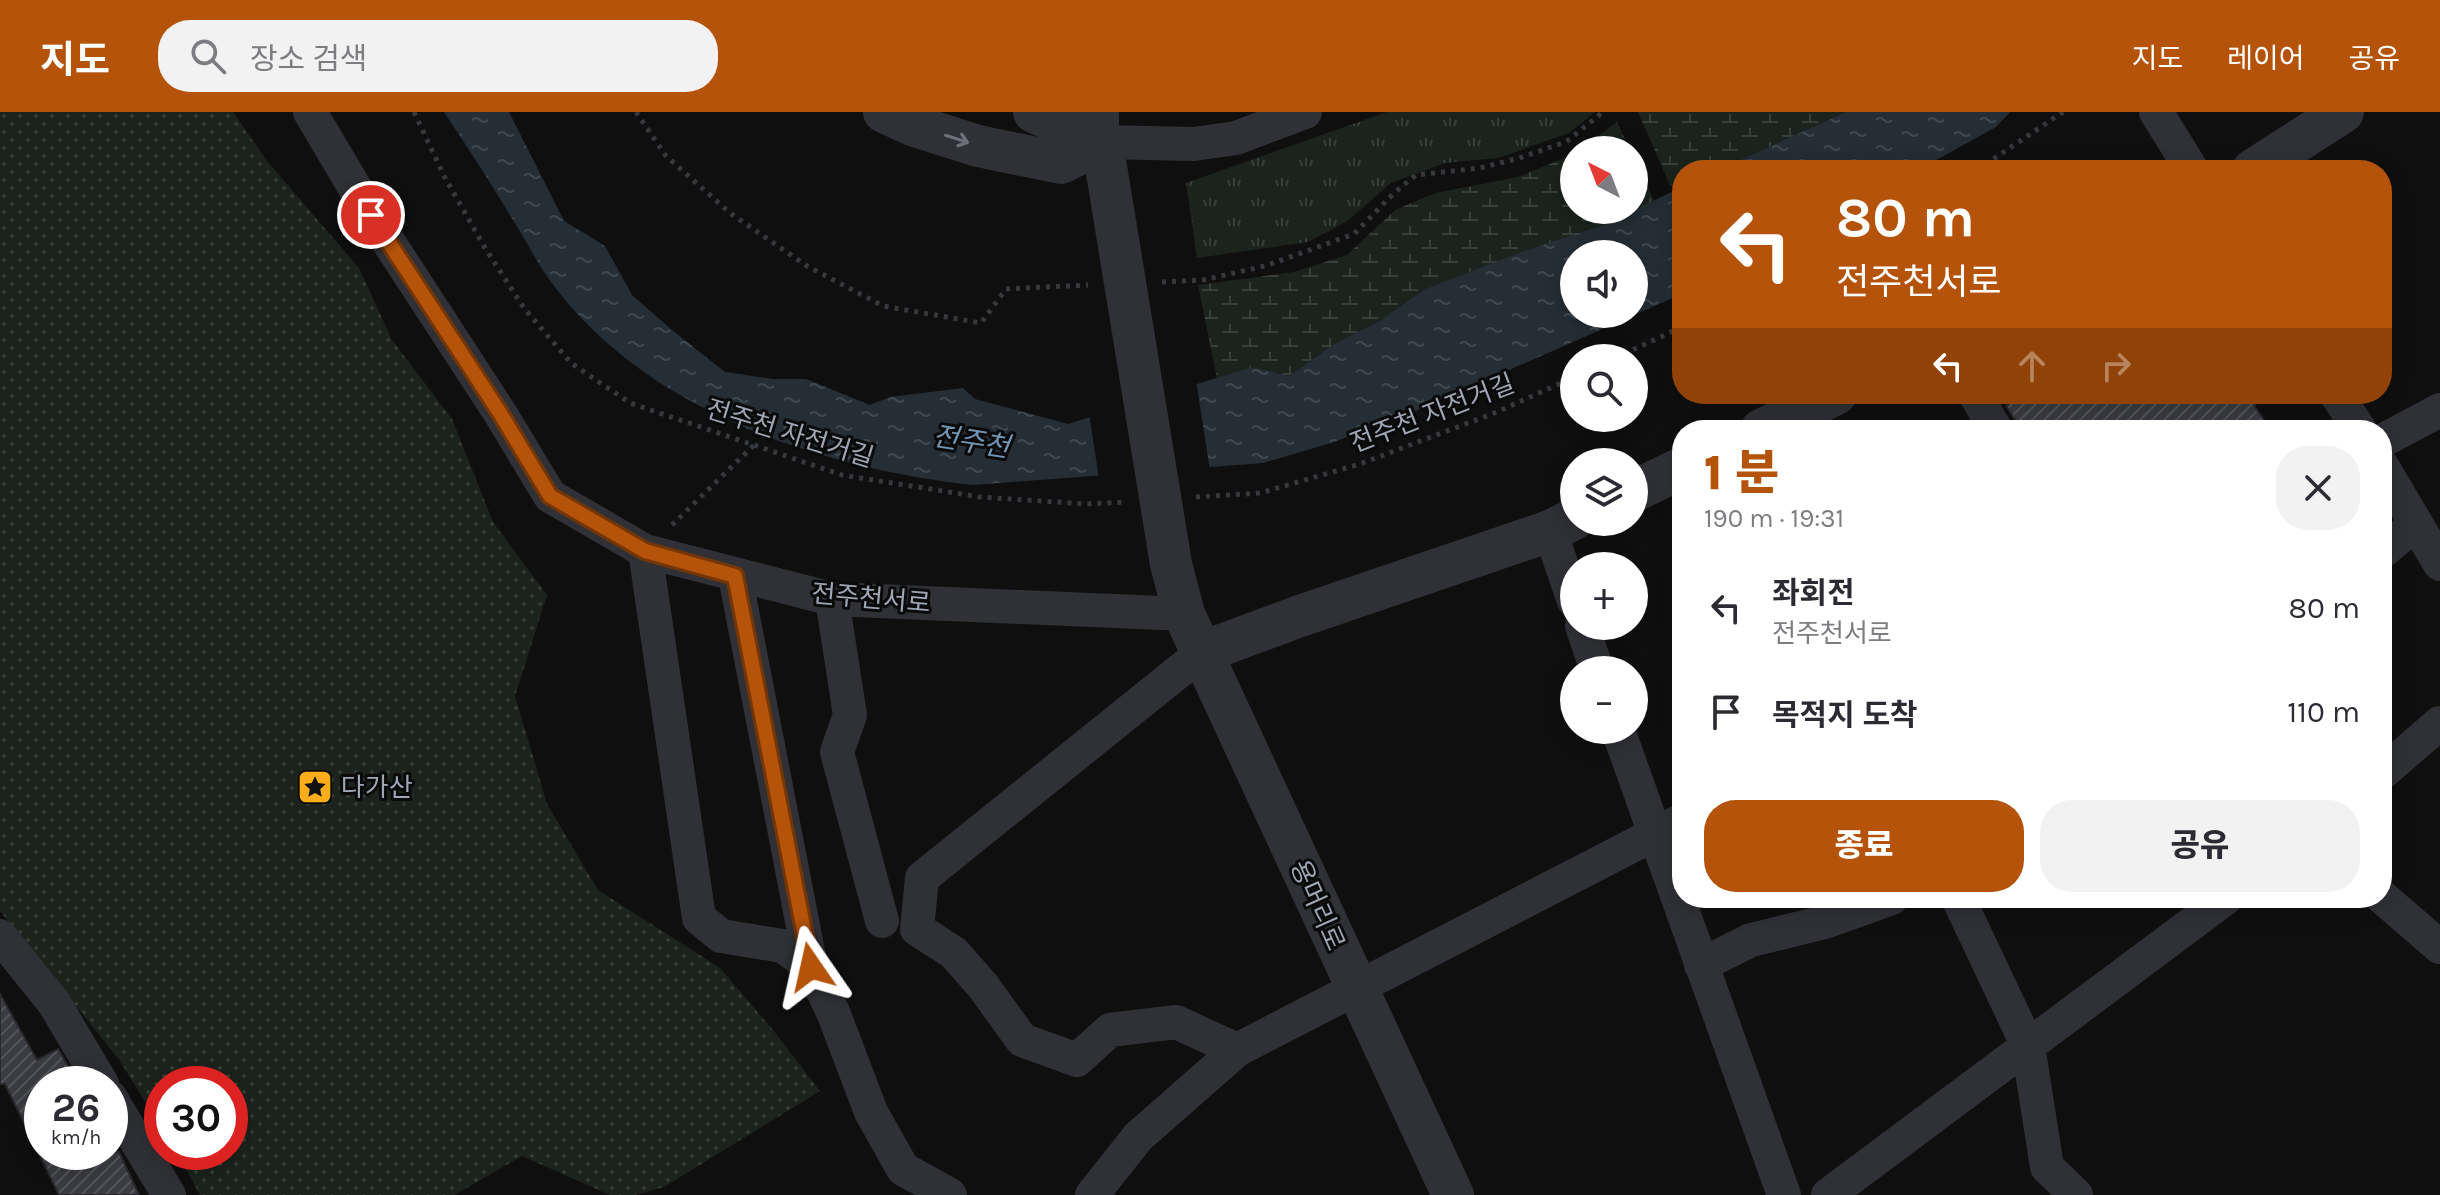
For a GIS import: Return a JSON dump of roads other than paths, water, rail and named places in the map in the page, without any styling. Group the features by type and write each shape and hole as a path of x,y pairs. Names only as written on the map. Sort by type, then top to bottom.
{"street":[{"name":"전주천서로","path":"310,112 371,215 500,413 550,496 645,551 832,599 1184,614"},
{"path":"884,112 912,125 978,146 1061,163 1102,127"},
{"path":"1034,112 1102,127 1203,143 1236,138 1305,112"},
{"path":"2156,112 2186,160"},
{"path":"2269,160 2343,112"},
{"name":"용머리로","path":"1102,127 1110,199 1171,564 1184,614 1453,1195"},
{"path":"1782,420 1815,404"},
{"path":"2392,436 2440,410"},
{"path":"1648,484 1672,473"},
{"path":"2392,483 2440,564"},
{"path":"2392,544 2416,524"},
{"path":"1237,1050 1176,1022 1110,1030 1077,1060 1022,1040 983,986 954,953 917,929 922,878 1203,652 1560,526"},
{"path":"645,551 699,918 721,936 783,946 811,967"},
{"path":"735,576 811,967 833,1012 871,1112 903,1169 950,1195"},
{"path":"832,599 850,715 837,752 882,921"},
{"path":"2392,764 2440,723"},
{"path":"1092,1195 1138,1137 1237,1050 1668,827 1625,744"},
{"path":"2392,906 2440,947"},
{"path":"1687,908 1701,965 1784,1195"},
{"path":"1701,965 1751,940 1825,922 1864,908"},
{"path":"1963,908 2028,1046 2047,1167 2076,1195"},
{"path":"1828,1195 2213,908"},
{"path":"0,936 54,1003 91,1066"},
{"path":"128,1127 169,1195"}],"water":[{"name":"전주천","path":"444,112 509,112 564,221 605,246 632,295 725,372 773,379 806,379 870,405 890,397 963,388 975,399 1068,424 1252,367 1289,376 1334,344 1381,320 1425,289 1522,252 1605,224 1648,224 1648,203 1672,192 1672,298 1648,309 1648,240 1560,240 1560,328 1605,328 1568,344 1560,344 1560,348 1416,411 1334,442 1263,463 973,485 856,464 740,426 686,398 636,366 590,327 541,267"},
{"path":"1846,112 2010,112 1996,127 1936,160 1740,160"}],"place":[{"name":"다가산","path":"315,787"}]}
